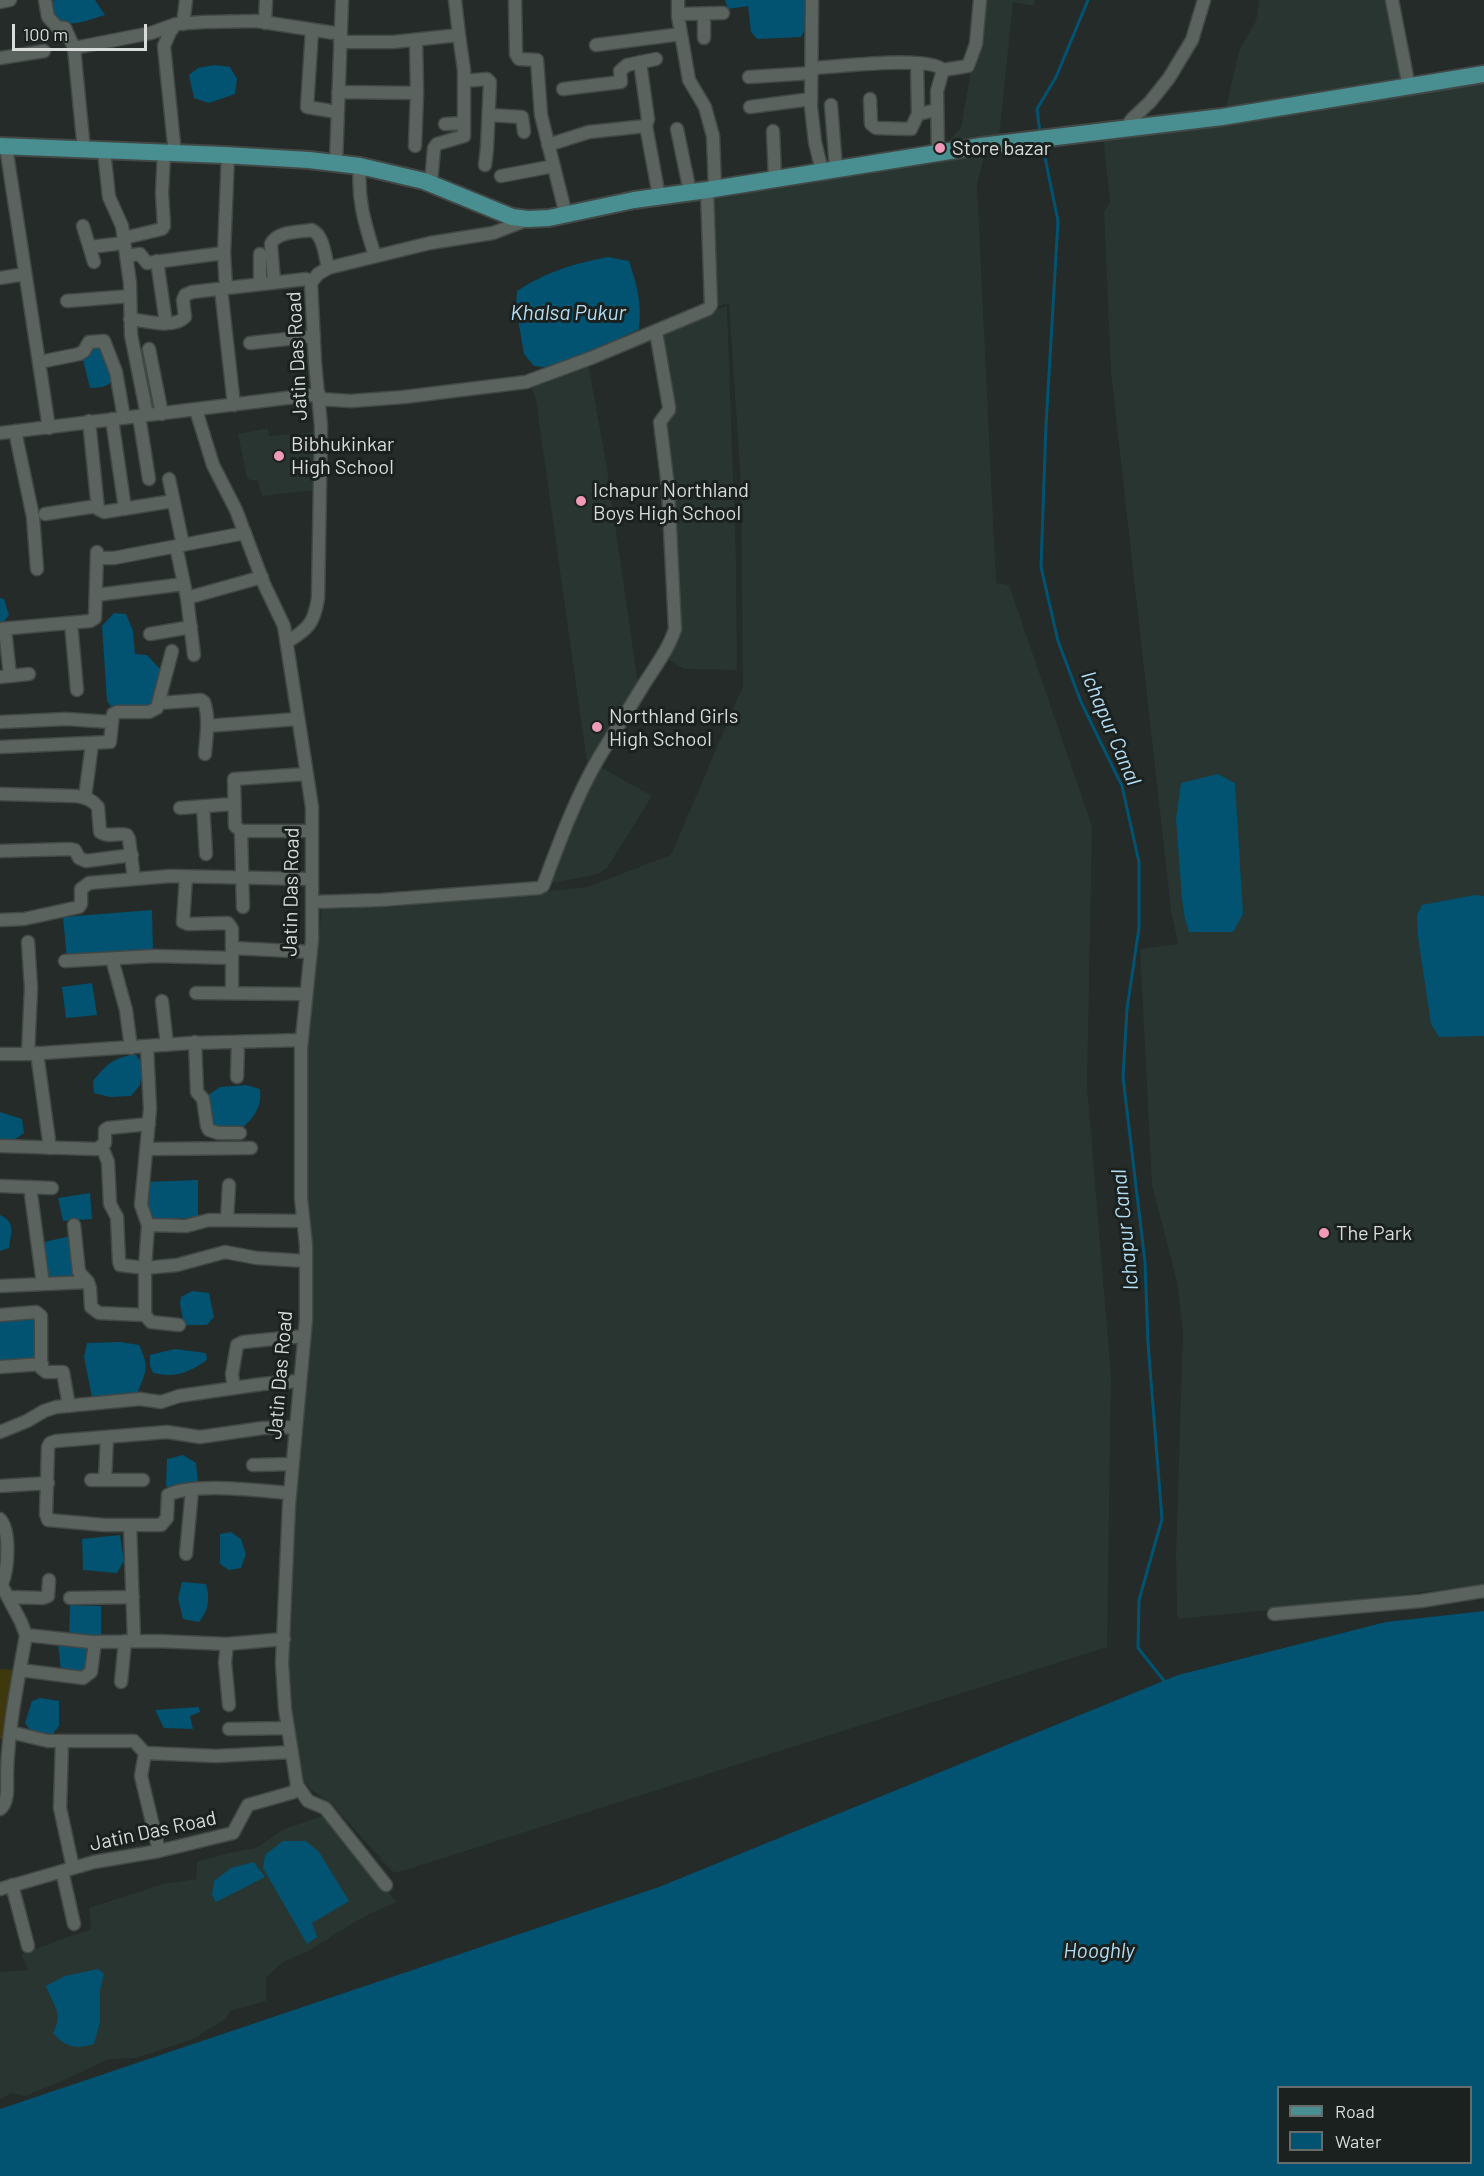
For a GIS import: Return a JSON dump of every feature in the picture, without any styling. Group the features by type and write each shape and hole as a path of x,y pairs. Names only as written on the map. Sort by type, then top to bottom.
{"main road":[{"path":"3,146 228,155 360,166 404,174 512,217 528,219 566,215 659,196 711,190 774,178 1076,133 1222,117 1484,74"}],"street":[{"path":"0,2 10,0"},
{"path":"45,0 48,17 57,27 65,28 74,48 84,150"},
{"path":"90,248 124,241 162,229 164,226 162,193 170,154 164,46 170,32 179,24 186,0"},
{"path":"265,23 266,0"},
{"path":"336,163 342,0"},
{"path":"431,183 434,148 437,144 464,136 464,81 454,0"},
{"path":"515,0 516,54 519,59 537,60 541,116 566,215"},
{"path":"0,433 234,405 319,397 345,401 404,397 526,382 656,332 710,307 713,136 705,107 689,80 678,14 678,0"},
{"path":"812,0 811,99 815,142 829,170"},
{"path":"749,77 896,62 934,64 943,70 968,66 975,44 980,0"},
{"path":"1126,128 1169,78 1192,40 1204,0"},
{"path":"1392,0 1409,87"},
{"path":"678,14 723,13"},
{"path":"704,14 704,38"},
{"path":"74,48 151,33 179,24 225,21 265,23 312,30 340,38 393,42 459,35"},
{"path":"312,30 307,107 337,112"},
{"path":"596,45 681,34"},
{"path":"415,146 416,40"},
{"path":"0,58 44,51"},
{"path":"563,89 621,82 620,71 627,65 656,59"},
{"path":"640,62 648,119 646,126 659,196"},
{"path":"870,99 872,124 876,128 911,129 918,114 917,63"},
{"path":"938,154 937,91 943,70"},
{"path":"464,81 489,80 485,165"},
{"path":"338,92 417,93"},
{"path":"750,107 811,99"},
{"path":"829,170 831,105"},
{"path":"918,114 938,110"},
{"path":"489,115 522,117 524,132"},
{"path":"445,124 464,123"},
{"path":"548,145 589,132 646,126"},
{"path":"677,129 690,192"},
{"path":"773,131 774,178"},
{"path":"3,146 50,428"},
{"path":"104,150 109,197 122,226 130,296 131,335 143,416 149,479"},
{"path":"228,155 223,288 234,405"},
{"path":"360,166 358,183 361,210 375,256"},
{"path":"501,176 554,166"},
{"name":"Jatin Das Road","path":"287,642 303,632 312,622 318,598 321,426 312,282 318,274 328,268 430,243 493,233 528,219"},
{"path":"83,226 94,262"},
{"path":"274,282 271,244 273,239 279,236 312,230 316,232 320,236 328,268"},
{"path":"126,256 140,254 145,262 224,253"},
{"path":"260,254 260,284"},
{"path":"157,261 166,323"},
{"path":"0,278 25,274"},
{"path":"130,319 166,323 183,320 183,300 185,295 192,292 306,279 312,282"},
{"path":"67,301 130,296"},
{"path":"312,903 390,900 543,886 560,838 597,761 658,664 675,629 668,488 660,422 669,407 656,332"},
{"path":"250,343 314,336"},
{"path":"40,362 79,354 84,351 89,342 104,341 116,372 125,509"},
{"path":"149,349 162,414"},
{"name":"Jatin Das Road","path":"6,1887 67,1869 159,1851 233,1833 248,1805 294,1792 297,1785 288,1728 282,1663 290,1493 304,1336 306,1261 301,1198 302,1040 311,952 312,807 284,626 236,510 213,465 196,410"},
{"path":"89,422 97,506 100,511 173,501"},
{"path":"15,431 33,517 37,569"},
{"path":"169,479 194,655"},
{"path":"45,514 97,506"},
{"path":"29,674 5,677 2,629 90,621 95,618 97,555 114,558 245,533"},
{"path":"187,598 262,577"},
{"path":"96,595 184,584"},
{"path":"71,622 77,690"},
{"path":"150,634 190,627"},
{"path":"0,747 110,742 113,714 155,710 159,703 172,651"},
{"path":"159,703 201,700 204,702 207,726 205,754"},
{"path":"0,722 66,719 112,722"},
{"path":"207,726 297,719"},
{"path":"85,797 92,744"},
{"path":"306,774 237,777 232,782 235,826 241,831 312,831"},
{"path":"0,794 85,797 98,807 100,832 109,835 127,835 134,879"},
{"path":"180,808 233,804"},
{"path":"203,806 206,854"},
{"path":"241,831 243,907"},
{"path":"0,851 70,849 75,850 79,858 86,861 132,855"},
{"path":"186,877 183,922 188,924 228,923 232,928 232,992"},
{"path":"0,920 24,919 75,908 81,904 83,885 88,883 186,877 312,879"},
{"path":"28,942 33,1054 50,1148"},
{"path":"65,961 232,953 311,952"},
{"path":"112,959 126,1010 131,1048"},
{"path":"196,993 306,994"},
{"path":"162,1001 167,1045"},
{"path":"0,1054 131,1048 195,1042 302,1040"},
{"path":"195,1042 197,1092 203,1099 207,1126 209,1130 218,1133 240,1133"},
{"path":"237,1077 238,1042"},
{"path":"147,1047 149,1124 141,1204 148,1225 145,1315 151,1322 179,1325"},
{"path":"0,1146 98,1149 105,1143 105,1130 108,1128 149,1124"},
{"path":"102,1147 108,1162 110,1204 117,1216 119,1261 124,1267 145,1269 177,1265 225,1252 257,1258 306,1261"},
{"path":"147,1149 251,1148"},
{"path":"227,1220 229,1185"},
{"path":"0,1186 52,1188"},
{"path":"30,1187 43,1284"},
{"path":"148,1225 186,1226 209,1220 303,1221"},
{"path":"74,1225 79,1272 88,1282 91,1307 94,1311 145,1315"},
{"path":"0,1286 88,1282"},
{"path":"0,1316 36,1312 41,1316 43,1370 59,1371 64,1375 69,1406"},
{"path":"234,1388 232,1374 237,1345 243,1342 304,1336"},
{"path":"0,1367 42,1364"},
{"path":"0,1432 44,1411 69,1406 140,1399 161,1402 179,1396 299,1381"},
{"path":"290,1493 233,1489 174,1492 168,1495 167,1518 161,1525 104,1525 48,1520 46,1514 48,1447 50,1443 56,1441 167,1432 200,1437 263,1428 296,1427"},
{"path":"105,1480 107,1437"},
{"path":"253,1465 293,1464"},
{"path":"91,1480 143,1480"},
{"path":"0,1486 48,1483"},
{"path":"186,1554 192,1490"},
{"path":"0,1519 6,1535 7,1568 1,1583 26,1635 7,1735 6,1799 3,1808 0,1809"},
{"path":"121,1682 130,1641 134,1597 130,1525"},
{"path":"8,1597 43,1598 48,1596 49,1580"},
{"path":"1274,1614 1421,1600 1484,1591"},
{"path":"70,1598 134,1597"},
{"path":"26,1635 95,1642 227,1644 284,1638"},
{"path":"20,1670 83,1678 91,1672 95,1642"},
{"path":"227,1644 225,1662 229,1705"},
{"path":"229,1730 288,1728"},
{"path":"7,1735 39,1740 134,1741 145,1753 216,1756 292,1752"},
{"path":"62,1741 60,1808 74,1924"},
{"path":"145,1753 141,1776 159,1851"},
{"path":"297,1785 308,1801 325,1808 386,1885"},
{"path":"6,1887 28,1946"}],"shaded area":[{"path":"983,0 1035,0 1034,6 1013,2 999,138 944,146 961,128"},
{"path":"1259,0 1389,0 1406,85 1225,112 1239,51 1256,21"},
{"path":"1484,77 1484,1584 1331,1604 1177,1619 1176,1554 1183,1330 1177,1282 1152,1185 1140,949 1178,944 1171,910 1111,372 1104,211 1110,202 1103,135"},
{"path":"986,148 977,184 996,583 1009,585 1092,826 1087,1086 1111,1376 1107,1647 396,1873 329,1801 314,1792 302,1779 288,1678 291,1574 312,1267 307,1199 306,1038 322,909 395,907 587,887 671,855 743,686 741,486 729,303 714,307 708,191"},
{"path":"727,306 736,562 737,670 684,669 666,658 676,640 662,423 672,413 658,335 703,313"},
{"name":"Ichapur Northland Boys High School","path":"588,363 606,462 638,684 588,770 536,400 531,387"},
{"name":"Bibhukinkar High School","path":"268,428 269,436 316,432 315,490 262,496 258,481 247,479 238,434"},
{"path":"599,766 652,796 607,868 598,874 548,884 574,820"},
{"path":"0,1669 17,1670 6,1740 0,1739"},
{"path":"326,1815 377,1881 397,1902 367,1915 306,1952 283,1962 266,1978 266,2001 230,2011 226,2019 193,2039 136,2058 109,2059 25,2096 11,2093 0,2100 0,1972 28,1970 21,1954 91,1929 89,1908 163,1884 196,1879 197,1862 256,1848 284,1829"}],"water":[{"path":"95,0 105,15 80,22 60,22 54,20 50,1"},
{"path":"725,0 809,0 808,24 801,37 757,39 751,32 748,6 728,9"},
{"path":"214,65 230,67 237,79 235,94 209,103 194,98 189,75 198,68"},
{"name":"Khalsa Pukur","path":"608,257 629,261 638,295 639,329 552,368 534,366 524,354 516,307 517,291 561,269"},
{"path":"100,337 114,381 103,387 90,388 82,356"},
{"path":"0,598 4,599 9,615 2,624 0,624"},
{"path":"114,613 126,614 133,631 135,654 147,655 162,671 151,708 112,708 107,701 102,626"},
{"path":"1218,774 1235,783 1243,914 1233,932 1189,932 1182,899 1176,819 1181,783"},
{"path":"1475,895 1484,896 1484,1036 1439,1037 1431,1024 1418,937 1417,915 1422,905"},
{"path":"152,910 153,952 67,959 63,917"},
{"path":"92,983 97,1015 66,1018 62,987"},
{"path":"135,1054 143,1064 140,1085 131,1096 110,1097 94,1093 93,1081 107,1066 116,1060"},
{"path":"246,1085 260,1089 258,1107 250,1121 241,1129 208,1126 207,1096 220,1087"},
{"path":"0,1112 22,1119 24,1133 14,1140 0,1141"},
{"path":"198,1180 198,1218 150,1219 143,1209 144,1182"},
{"path":"90,1193 92,1219 63,1221 58,1198"},
{"path":"0,1215 8,1221 11,1233 9,1248 0,1251"},
{"path":"71,1236 77,1275 39,1281 35,1244"},
{"path":"192,1291 209,1293 214,1317 207,1325 184,1325 181,1297"},
{"path":"33,1311 37,1362 0,1365 0,1314"},
{"path":"120,1342 139,1345 145,1359 146,1369 137,1394 92,1397 84,1357 87,1343"},
{"path":"175,1349 206,1353 207,1360 175,1375 153,1373 150,1366 150,1355"},
{"path":"183,1455 196,1463 198,1484 174,1489 166,1486 167,1459"},
{"path":"231,1532 241,1539 246,1554 241,1568 229,1570 220,1564 220,1534"},
{"path":"120,1535 124,1561 117,1573 83,1570 82,1539"},
{"path":"182,1582 206,1584 208,1604 199,1622 183,1619 178,1598"},
{"path":"70,1605 101,1606 101,1637 69,1637"},
{"name":"Hooghly","path":"1484,1611 1484,2176 0,2176 0,2109 659,1887 1178,1675 1386,1622"},
{"path":"58,1642 90,1647 87,1673 61,1672"},
{"path":"40,1698 59,1701 59,1726 51,1736 33,1734 25,1723 32,1701"},
{"path":"199,1707 200,1712 190,1716 193,1729 164,1728 155,1710"},
{"path":"283,1841 306,1841 319,1852 349,1901 312,1923 317,1937 307,1944 263,1868 265,1855"},
{"path":"254,1862 265,1877 216,1902 212,1895 214,1881 231,1868"},
{"path":"98,1969 104,1974 100,1990 100,2022 94,2044 77,2047 62,2042 53,2033 58,2020 46,1986 65,1976"}],"waterway":[{"name":"Ichapur Canal","path":"1040,133 1037,109 1056,77 1088,0"},
{"name":"Ichapur Canal","path":"1042,143 1058,221 1046,425 1041,567 1058,641 1081,702 1122,786 1139,862 1139,928 1127,1009 1123,1077 1145,1262 1148,1343 1162,1519 1139,1600 1138,1648 1165,1682"}],"place":[{"name":"Store bazar","path":"940,148"},
{"name":"Bibhukinkar High School","path":"279,456"},
{"name":"Ichapur Northland Boys High School","path":"581,501"},
{"name":"Northland Girls High School","path":"597,727"},
{"name":"The Park","path":"1324,1233"}]}
